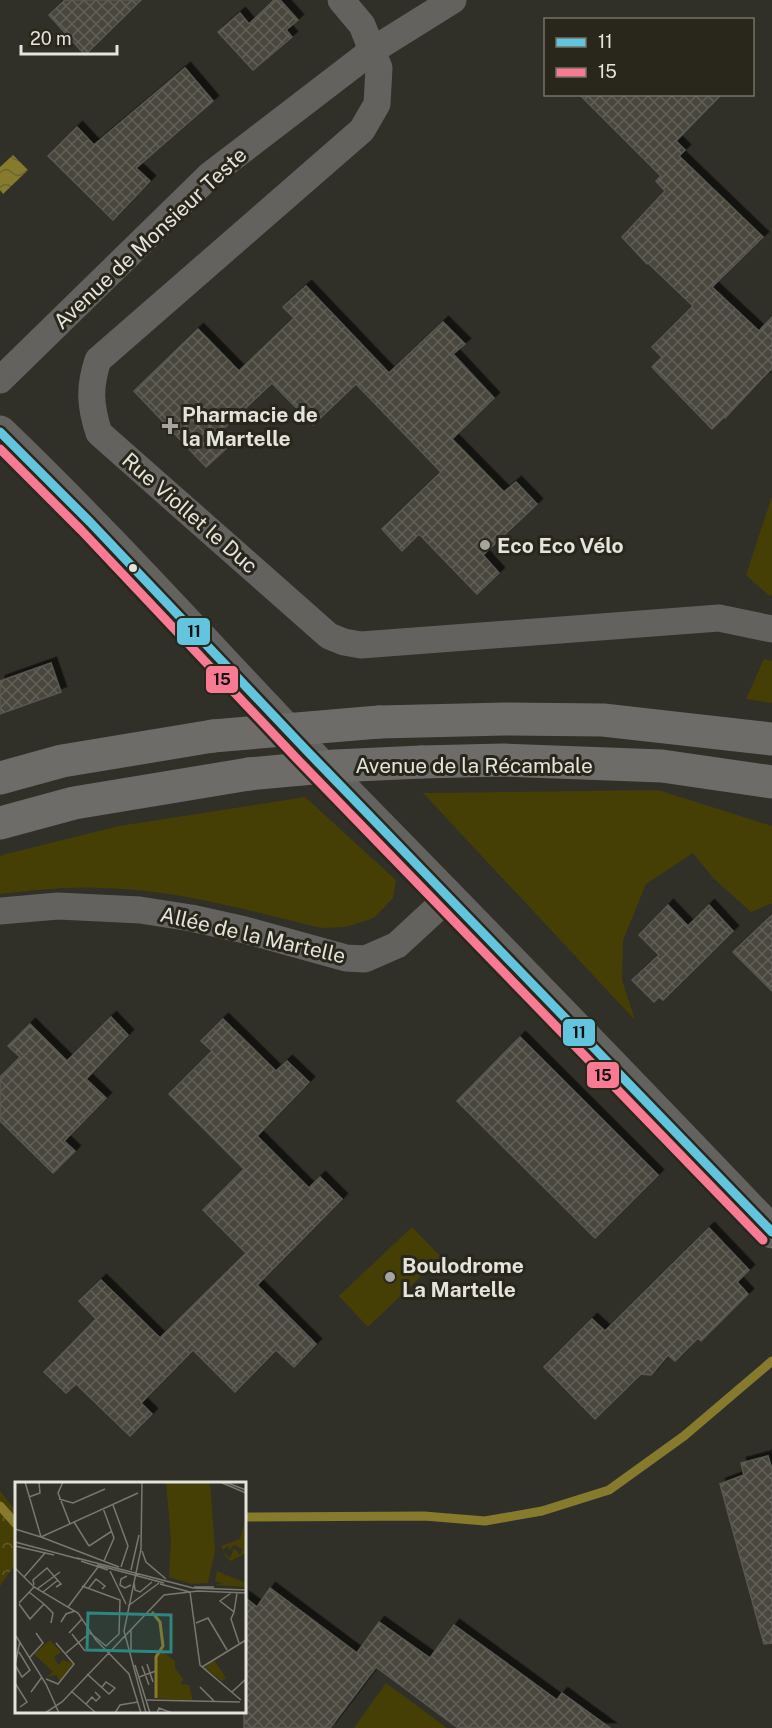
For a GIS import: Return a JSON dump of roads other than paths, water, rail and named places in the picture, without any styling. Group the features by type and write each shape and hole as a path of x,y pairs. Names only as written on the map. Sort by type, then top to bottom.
{"main road":[{"name":"Avenue de la Récambale","path":"0,778 62,761 213,736 379,722 505,719 603,720 772,739"},
{"name":"Avenue de la Récambale","path":"0,823 74,803 249,774 335,766 504,760 662,766 772,782"}],"street":[{"name":"Rue Viollet le Duc","path":"341,0 362,24 373,50 379,68 377,104 362,129 98,360 92,380 93,415 99,433 329,636 344,642 361,645 719,618 772,629"},
{"name":"Avenue de Monsieur Teste","path":"0,380 210,175 373,50 453,0"},
{"path":"0,432 772,1232"},
{"name":"Allée de la Martelle","path":"0,911 58,906 140,910 245,930 346,958 365,958 397,945 449,897"}],"water":[{"path":"13,155 28,170 3,194 0,190 0,167"}],"waterway":[{"path":"246,1517 424,1516 485,1521 542,1511 609,1490 684,1436 772,1361"},
{"path":"0,1506 15,1523"}],"place":[{"name":"Pharmacie de la Martelle","path":"170,426"},
{"name":"Eco Eco Vélo","path":"485,545"},
{"name":"Boulodrome La Martelle","path":"390,1277"}]}
